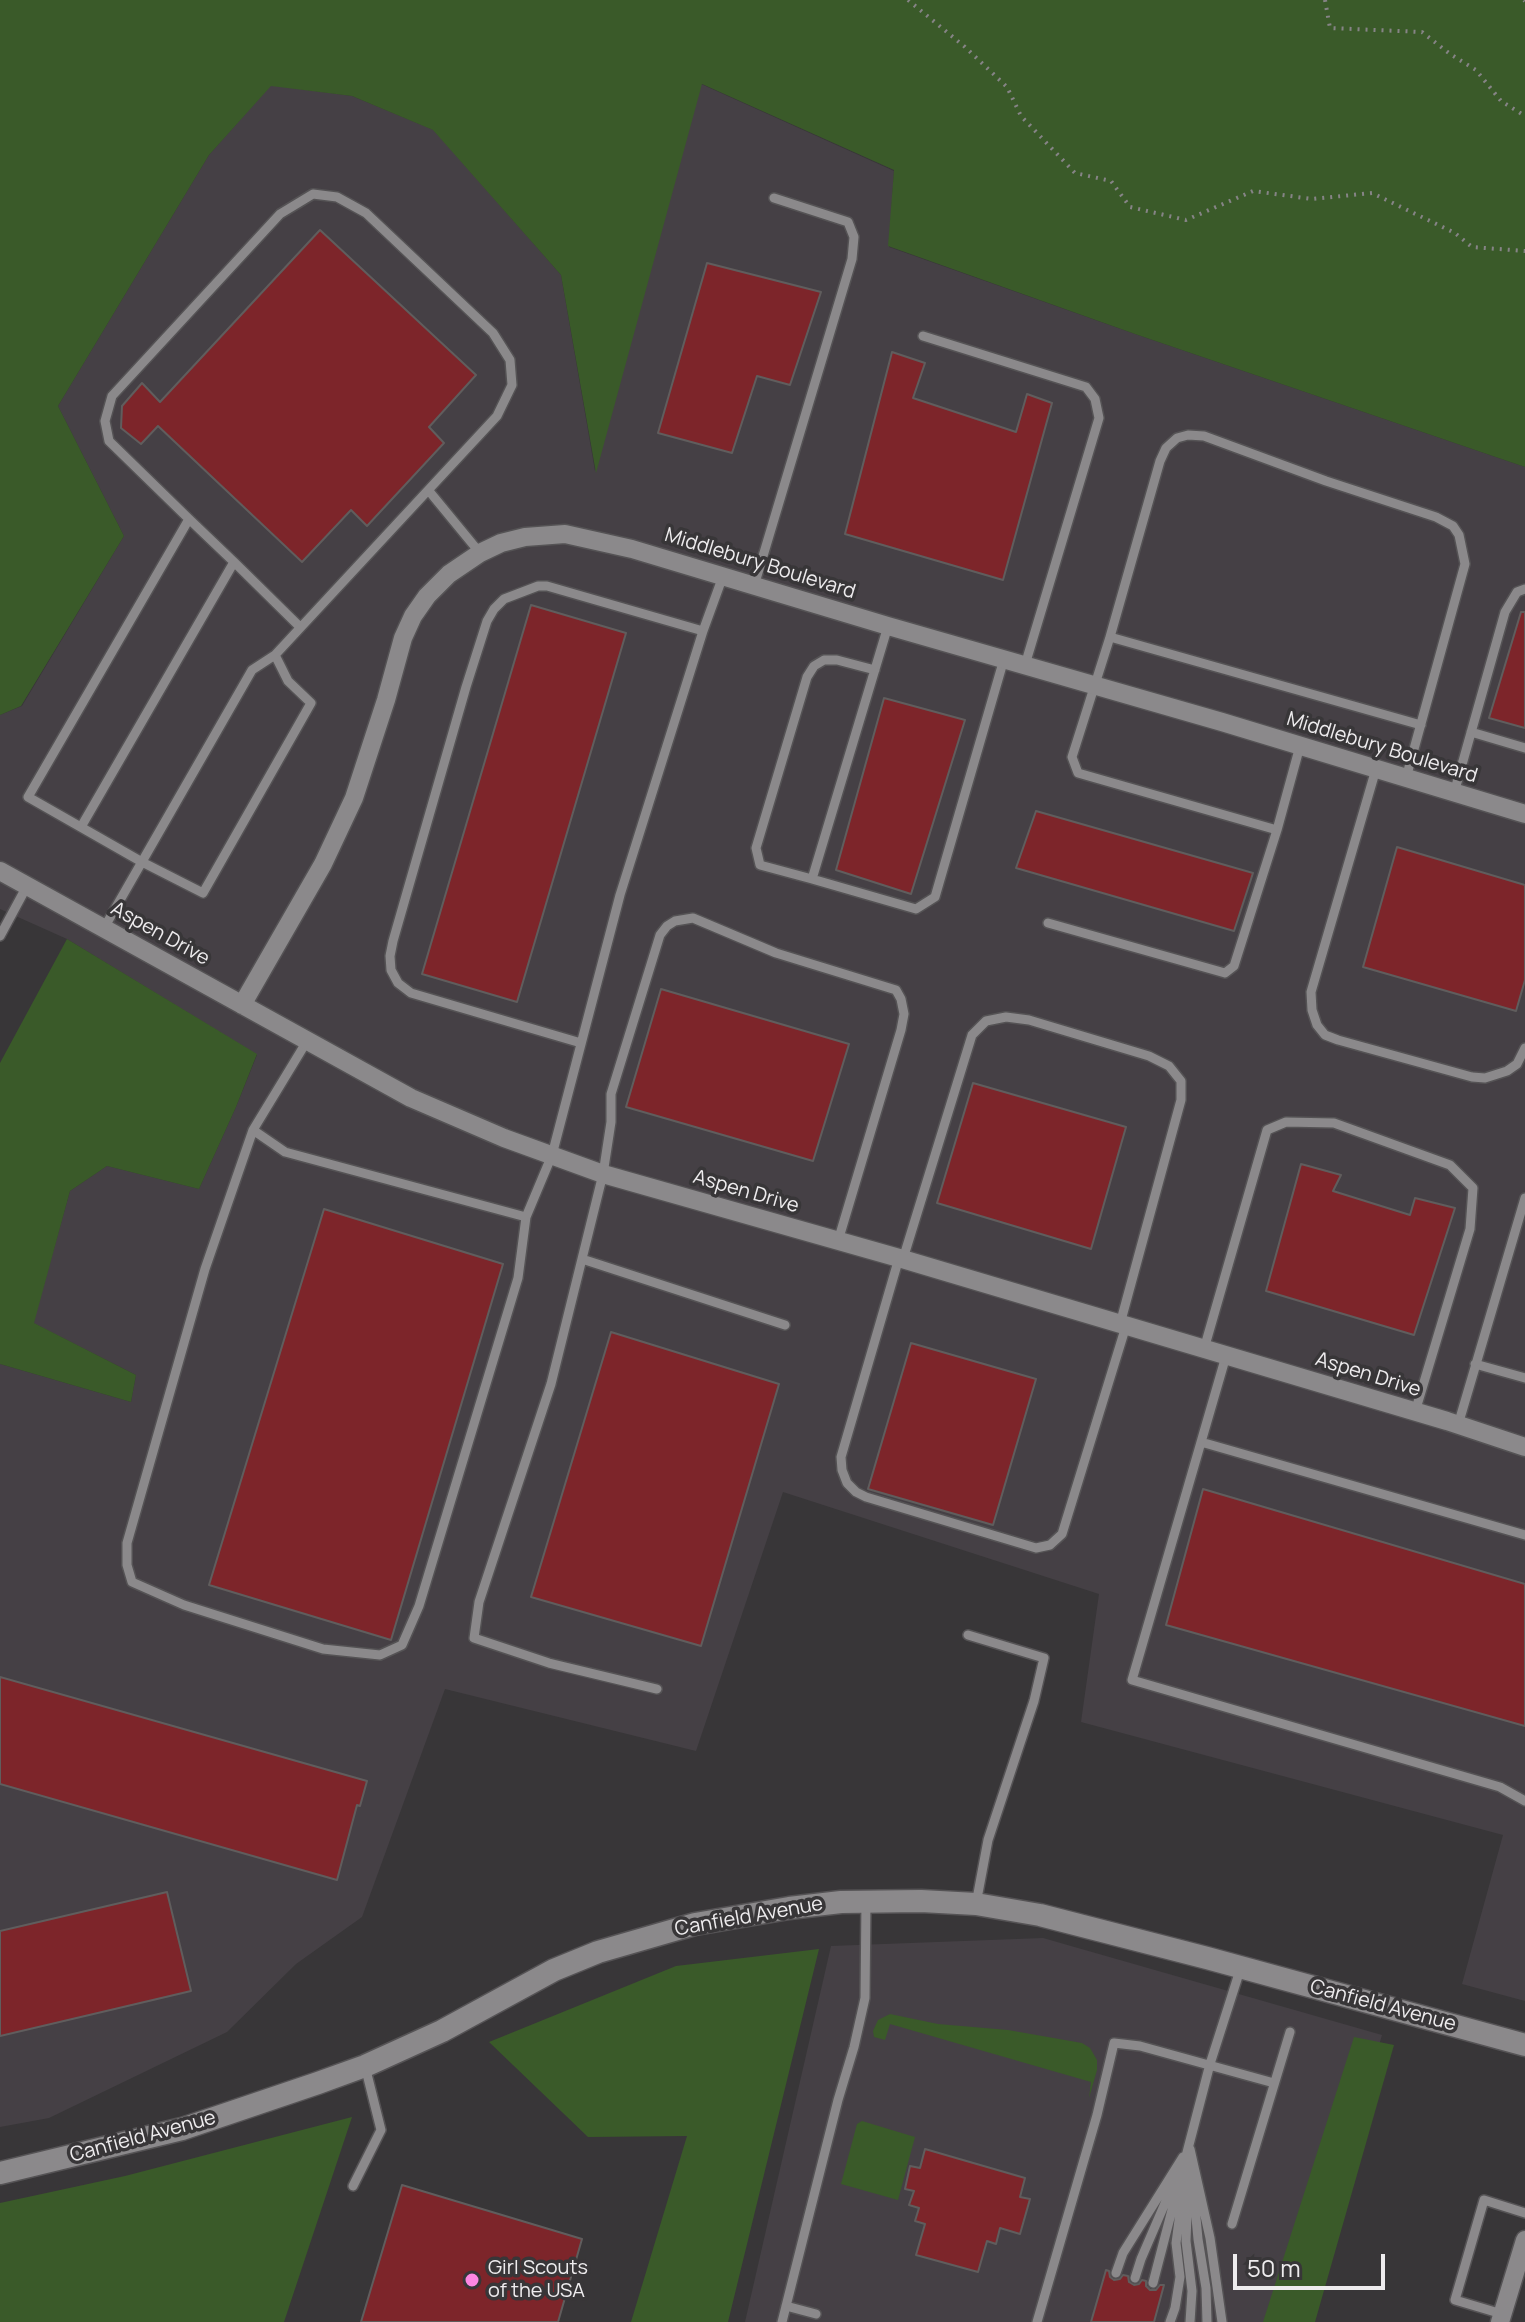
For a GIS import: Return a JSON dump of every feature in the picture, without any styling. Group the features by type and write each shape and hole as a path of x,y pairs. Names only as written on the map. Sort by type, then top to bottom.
{"street":[{"name":"Middlebury Boulevard","path":"242,1005 323,864 354,798 403,638 413,616 449,574 480,553 525,537 565,534 632,549 1525,814"},
{"name":"Aspen Drive","path":"0,871 411,1098 504,1138 603,1174 901,1259 1525,1447"},
{"name":"Canfield Avenue","path":"0,2173 182,2129 365,2066 442,2031 554,1970 598,1952 724,1918 866,1901 976,1904 1077,1923 1525,2045"},
{"path":"1501,2318 1520,2276 1525,2240"}],"lane":[{"path":"104,928 252,670 275,655 429,491 497,416 512,385 510,360 493,333 366,213 337,197 313,194 280,214 112,396 105,421 109,441 299,626"},
{"path":"754,586 852,259 854,237 848,222 774,198"},
{"path":"923,336 1086,387 1095,399 1099,418 1025,665"},
{"path":"1277,830 1078,773 1072,757 1160,461 1166,448 1177,438 1204,436 1436,517 1453,526 1463,545 1465,564 1406,778"},
{"path":"429,491 480,553"},
{"path":"189,519 28,797 203,893 311,703 288,681 275,655"},
{"path":"81,827 234,562"},
{"path":"307,1041 253,1130 205,1269 127,1543 127,1565 132,1582 184,1605 323,1649 380,1655 402,1645 419,1606 518,1278 526,1217 552,1155 620,895 723,576"},
{"path":"581,1043 411,993 398,983 391,970 393,941 466,687 487,621 494,609 504,599 538,586 703,631"},
{"path":"1454,793 1505,612 1517,592 1525,589"},
{"path":"812,879 888,626"},
{"path":"1110,637 1421,725"},
{"path":"875,670 837,660 824,660 814,666 807,677 756,848 760,865 916,909 935,897 1004,659"},
{"path":"1471,732 1525,748"},
{"path":"1048,923 1225,973 1234,966 1300,746"},
{"path":"1376,769 1311,992 1317,1025 1325,1035 1338,1040 1485,1078 1507,1071 1517,1064 1525,1048"},
{"path":"0,936 27,886"},
{"path":"657,1689 549,1663 474,1638 479,1602 551,1384 603,1174 611,1122 611,1094 660,935 675,921 693,918 776,953 896,990 901,999 904,1014 901,1030 838,1241"},
{"path":"1006,1017 1029,1020 1149,1056 1169,1066 1181,1081 1181,1100 1123,1325 1062,1534 1050,1545 1036,1548 866,1497 847,1483 841,1457 901,1259 972,1035 986,1021 1006,1017"},
{"path":"1204,1349 1267,1130 1286,1122 1334,1123 1450,1165 1473,1188 1470,1229 1415,1412"},
{"path":"253,1130 285,1152 526,1217"},
{"path":"1458,1425 1525,1198"},
{"path":"582,1259 785,1325"},
{"path":"1226,1356 1132,1680 1500,1787 1525,1801"},
{"path":"1475,1364 1525,1378"},
{"path":"1201,1442 1525,1535"},
{"path":"968,1635 1044,1658 1034,1701 988,1840 976,1904"},
{"path":"782,2322 865,1998 866,1901"},
{"path":"1153,2283 1210,2064 1241,1967"},
{"path":"1232,2224 1290,2032"},
{"path":"1037,2322 1097,2115 1114,2043 1140,2046 1274,2083"},
{"path":"353,2186 381,2130 365,2066"},
{"path":"1116,2273 1123,2253 1189,2147"},
{"path":"1135,2278 1189,2147"},
{"path":"1170,2322 1180,2277 1176,2243 1189,2147"},
{"path":"1189,2147 1186,2241 1192,2291 1190,2322"},
{"path":"1189,2147 1206,2288 1207,2322"},
{"path":"1189,2147 1210,2238 1222,2322"},
{"path":"1501,2318 1455,2300 1484,2200 1525,2213"},
{"path":"786,2306 816,2314"}],"path":[{"path":"908,0 1007,87 1021,116 1075,173 1111,181 1130,207 1186,220 1253,191 1312,199 1372,193 1455,233 1472,247 1525,251"},
{"path":"1325,0 1330,28 1422,32 1476,70 1501,101 1525,116"}],"shaded area":[{"path":"701,84 894,171 889,247 1525,467 1525,2001 1462,1984 1503,1835 1081,1722 1099,1594 783,1492 696,1751 445,1689 362,1917 296,1964 227,2032 49,2118 0,2127 0,1364 131,1402 136,1375 33,1323 70,1191 107,1166 199,1189 257,1055 67,939 0,909 0,715 22,706 124,536 58,406 209,155 271,85 352,96 434,130 561,275 595,471"},
{"path":"1043,1938 1382,2035 1298,2322 745,2322 831,1946"}],"green space":[{"path":"0,0 1525,0 1525,467 888,246 894,170 702,84 596,473 561,275 433,130 352,96 271,86 209,155 58,406 124,536 21,706 0,715"},
{"path":"67,939 257,1054 199,1189 107,1166 70,1191 34,1323 136,1375 131,1402 0,1364 0,1063"},
{"path":"819,1949 728,2322 631,2322 687,2136 588,2137 489,2042 676,1966"},
{"path":"890,2014 938,2024 1008,2030 1082,2043 1090,2048 1097,2060 1089,2098 1091,2082 890,2024 885,2040 874,2037 878,2020"},
{"path":"1354,2037 1394,2045 1315,2322 1263,2322"},
{"path":"352,2117 284,2322 0,2322 0,2203 125,2176"},
{"path":"862,2121 915,2137 898,2200 841,2184 857,2124"}],"building":[{"path":"320,230 476,375 429,427 444,443 367,526 351,510 302,562 158,426 141,444 121,428 122,406 142,383 160,402"},
{"path":"707,263 821,292 790,385 757,376 732,453 658,433"},
{"path":"892,352 925,363 913,398 1016,432 1027,394 1052,403 1003,580 845,534"},
{"path":"531,605 626,633 517,1002 422,974"},
{"path":"1521,612 1525,612 1525,728 1489,718"},
{"path":"884,698 965,720 911,894 836,870"},
{"path":"1036,811 1253,873 1234,931 1016,868"},
{"path":"1397,847 1525,885 1525,980 1516,1011 1363,967"},
{"path":"661,989 849,1044 813,1161 626,1107"},
{"path":"973,1083 1126,1127 1091,1249 937,1203"},
{"path":"1301,1164 1341,1175 1333,1191 1410,1215 1415,1198 1455,1208 1414,1335 1266,1291"},
{"path":"324,1209 503,1264 391,1640 209,1585"},
{"path":"611,1332 779,1384 701,1646 531,1597"},
{"path":"911,1343 1036,1379 993,1525 868,1489"},
{"path":"1203,1489 1525,1584 1525,1726 1166,1625"},
{"path":"0,1677 367,1781 360,1806 357,1805 337,1880 0,1784"},
{"path":"167,1892 191,1991 0,2036 0,1931"},
{"path":"925,2149 1025,2178 1020,2197 1030,2199 1020,2234 1000,2228 996,2244 987,2241 978,2272 916,2255 925,2224 915,2221 919,2208 909,2205 914,2191 905,2189 910,2166 920,2168"},
{"name":"Girl Scouts of the USA","path":"402,2185 582,2239 558,2322 361,2322"},
{"path":"1106,2270 1114,2280 1123,2275 1128,2276 1129,2282 1134,2285 1146,2281 1150,2290 1164,2285 1154,2322 1091,2322"}],"place":[{"name":"Girl Scouts of the USA","path":"472,2280"}]}
